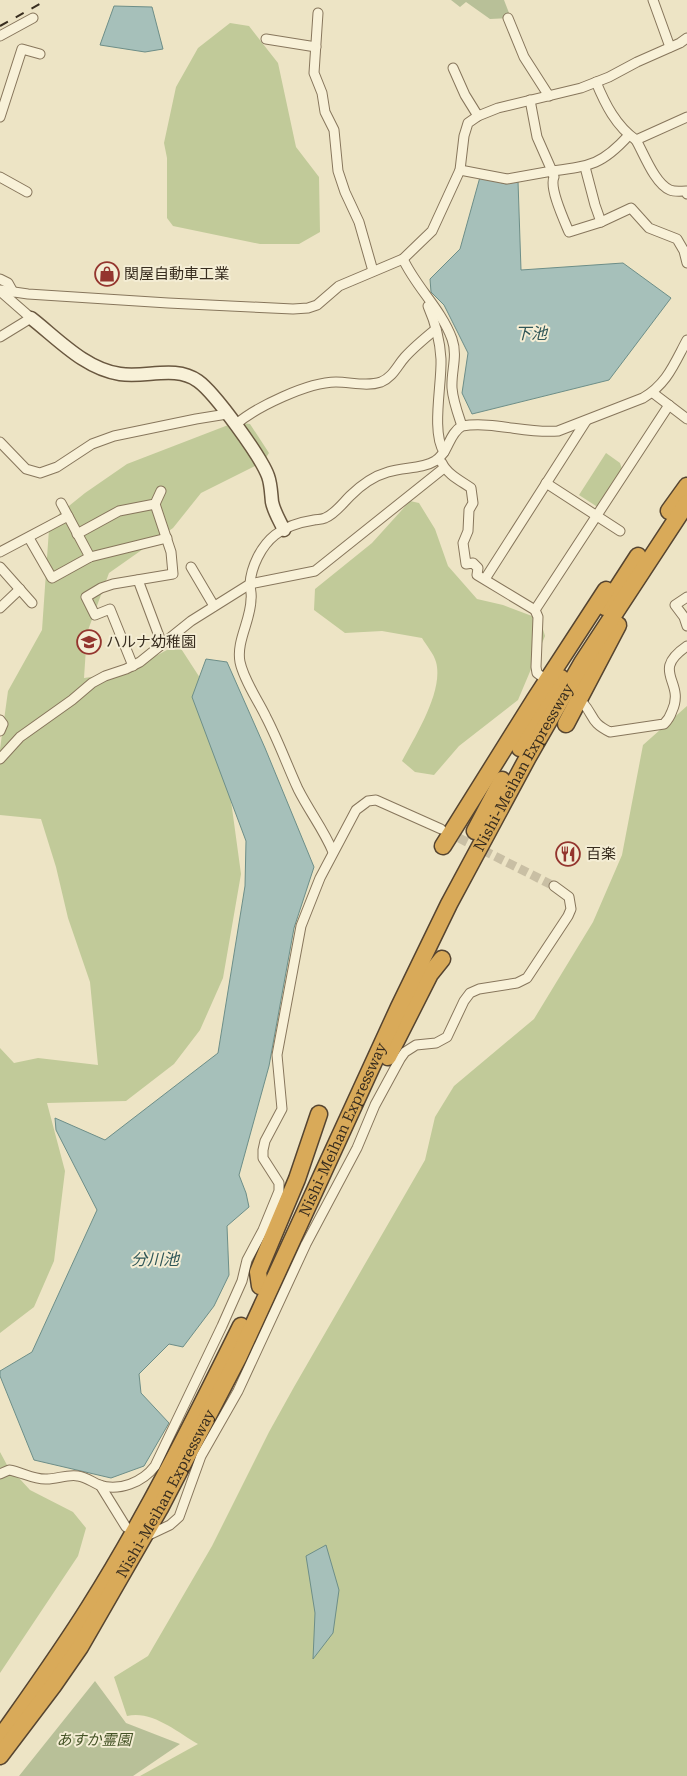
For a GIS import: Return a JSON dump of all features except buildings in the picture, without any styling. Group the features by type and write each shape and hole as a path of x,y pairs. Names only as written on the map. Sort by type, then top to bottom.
{"highway":[{"name":"Nishi-Meihan Expressway","path":"0,1738 90,1607 122,1552 202,1403 260,1286 389,1004 489,804 544,706 621,581 687,486"},
{"name":"Nishi-Meihan Expressway","path":"0,1756 80,1648 160,1508 239,1356 449,904 502,803 582,663 687,503"},
{"path":"566,724 610,639 673,531 673,523"},
{"path":"443,846 609,585 621,581"},
{"path":"308,1205 316,1201 357,1115 430,974 442,958"},
{"path":"260,1286 258,1272 296,1179 319,1114"}],"street":[{"path":"653,0 670,47"},
{"path":"318,13 314,73 322,94 325,112 334,130 338,171 345,192 359,222 373,271"},
{"path":"0,36 33,18"},
{"path":"508,18 524,57 549,96"},
{"path":"0,290 292,310 317,305 339,286 403,259 432,231 460,170 464,136 468,123 478,116 498,108 581,88 680,43 687,38"},
{"path":"266,39 316,47"},
{"path":"0,117 4,95 22,49 40,54"},
{"path":"453,68 465,95 478,116"},
{"path":"596,82 613,116 632,138 664,186 670,190 686,191 687,194"},
{"path":"530,100 537,137 552,170 554,176 552,181 558,204 569,232 601,222 631,208 649,228 677,240 684,251 687,263"},
{"path":"460,170 508,180 552,170 585,167 605,157 632,138 687,117"},
{"path":"585,167 601,222"},
{"path":"0,177 27,192"},
{"path":"403,259 411,276 445,322 452,339 456,355 452,390 462,426"},
{"path":"0,279 8,283 13,292"},
{"path":"0,290 31,318 80,357 94,365 120,374 169,372 184,375 198,381 208,390 227,414 265,468 274,508 284,530"},
{"path":"424,294 436,329 441,357 437,422 444,468 471,488 473,502 469,510 468,531 463,543 466,564 473,563 478,568 477,575 535,610 538,618 536,667 537,673 541,676"},
{"path":"0,337 31,318"},
{"path":"235,425 258,408 318,385 334,382 375,384 384,381 404,358 436,329"},
{"path":"333,852 329,841 299,790 271,727 243,672 240,661 240,651 252,598 250,584 253,568 262,550 275,535 284,530 326,518 338,509 356,490 376,477 402,468 427,465 442,455 454,433 462,426 520,428 548,432 563,429 643,398 666,380 687,340"},
{"path":"653,392 687,418"},
{"path":"535,610 670,405"},
{"path":"0,442 26,469 40,473 57,467 92,444 114,436 196,418 227,414"},
{"path":"485,579 586,420"},
{"path":"0,759 20,737 72,700 92,683 105,676 134,666 191,621 250,584 315,571 444,468"},
{"path":"546,483 620,531"},
{"path":"134,666 110,609 95,615 86,597 101,588 173,574 171,552 156,504 161,491"},
{"path":"61,503 90,557"},
{"path":"77,534 119,512 156,504"},
{"path":"0,552 68,516"},
{"path":"28,538 52,578 90,557 166,538"},
{"path":"192,567 214,606"},
{"path":"0,568 32,603"},
{"path":"138,580 162,644"},
{"path":"0,608 20,589"},
{"path":"687,596 675,606 684,617 687,626"},
{"path":"583,703 595,722 610,732 664,724 668,721 674,708 677,695 668,668 678,652 687,646"},
{"path":"0,720 3,724 0,730"},
{"path":"0,1474 9,1470 46,1479 76,1475 100,1485 112,1487 131,1483 149,1474 155,1466 222,1326 242,1281 248,1260 264,1230 279,1191 279,1183 263,1158 263,1150 265,1141 282,1109 277,1068 278,1039 301,926 320,878 356,810 368,801 376,800 441,829"},
{"path":"151,1534 170,1525 179,1517 197,1464 238,1391 306,1244 357,1148 375,1105 395,1066 405,1052 416,1045 436,1043 447,1037 470,993 479,989 517,983 527,978 571,909 569,897 554,886"},
{"path":"100,1485 126,1527"}],"green space":[{"path":"451,0 504,0 511,18 490,19 466,2 460,7"},
{"path":"230,23 249,26 278,63 296,147 319,177 320,232 299,244 260,244 173,226 167,218 167,158 164,143 176,87 198,48"},
{"path":"236,422 250,424 269,453 263,462 201,493 173,528 109,573 87,633 84,678 126,672 178,644 202,681 221,744 241,874 223,978 200,1030 174,1064 126,1101 47,1103 65,1171 54,1261 34,1307 0,1333 0,1048 14,1063 38,1058 98,1065 90,982 68,918 56,867 41,819 0,815 0,749 8,691 42,630 49,529 59,514 85,493 127,464"},
{"path":"606,453 620,463 623,472 601,506 596,506 579,495"},
{"path":"410,501 419,503 435,529 448,566 477,599 503,605 540,619 545,636 518,700 459,746 434,775 415,772 402,761 427,713 436,686 436,662 422,638 382,631 345,633 314,610 315,589 372,543"},
{"path":"687,706 687,1776 140,1776 198,1744 155,1719 146,1716 127,1716 114,1677 148,1656 212,1546 269,1432 425,1160 435,1117 454,1086 534,1019 593,922 622,855 643,745"},
{"path":"0,1452 7,1465 30,1490 73,1512 86,1528 78,1556 0,1673"},
{"name":"あすか霊園","path":"95,1681 126,1723 180,1744 133,1776 19,1776"}],"water":[{"path":"114,6 152,7 163,49 145,52 100,45"},
{"name":"下池","path":"480,177 506,184 518,181 521,270 623,263 671,298 609,380 472,414 462,393 468,353 444,305 431,292 430,279 460,249"},
{"name":"分川池","path":"206,659 227,662 314,867 294,928 269,1066 239,1175 249,1207 227,1226 229,1275 214,1306 183,1347 169,1344 139,1374 141,1393 169,1423 144,1466 111,1478 34,1460 0,1376 0,1371 32,1352 97,1210 56,1130 55,1118 105,1140 218,1053 245,886 246,841 192,697"},
{"path":"326,1545 339,1590 333,1633 313,1659 315,1613 306,1556"}],"tunnel":[{"path":"447,832 554,886"}],"railway":[{"path":"0,26 47,0"}],"place":[{"name":"関屋自動車工業","path":"107,274"},
{"name":"ハルナ幼稚園","path":"89,642"},
{"name":"百楽","path":"568,854"}]}
